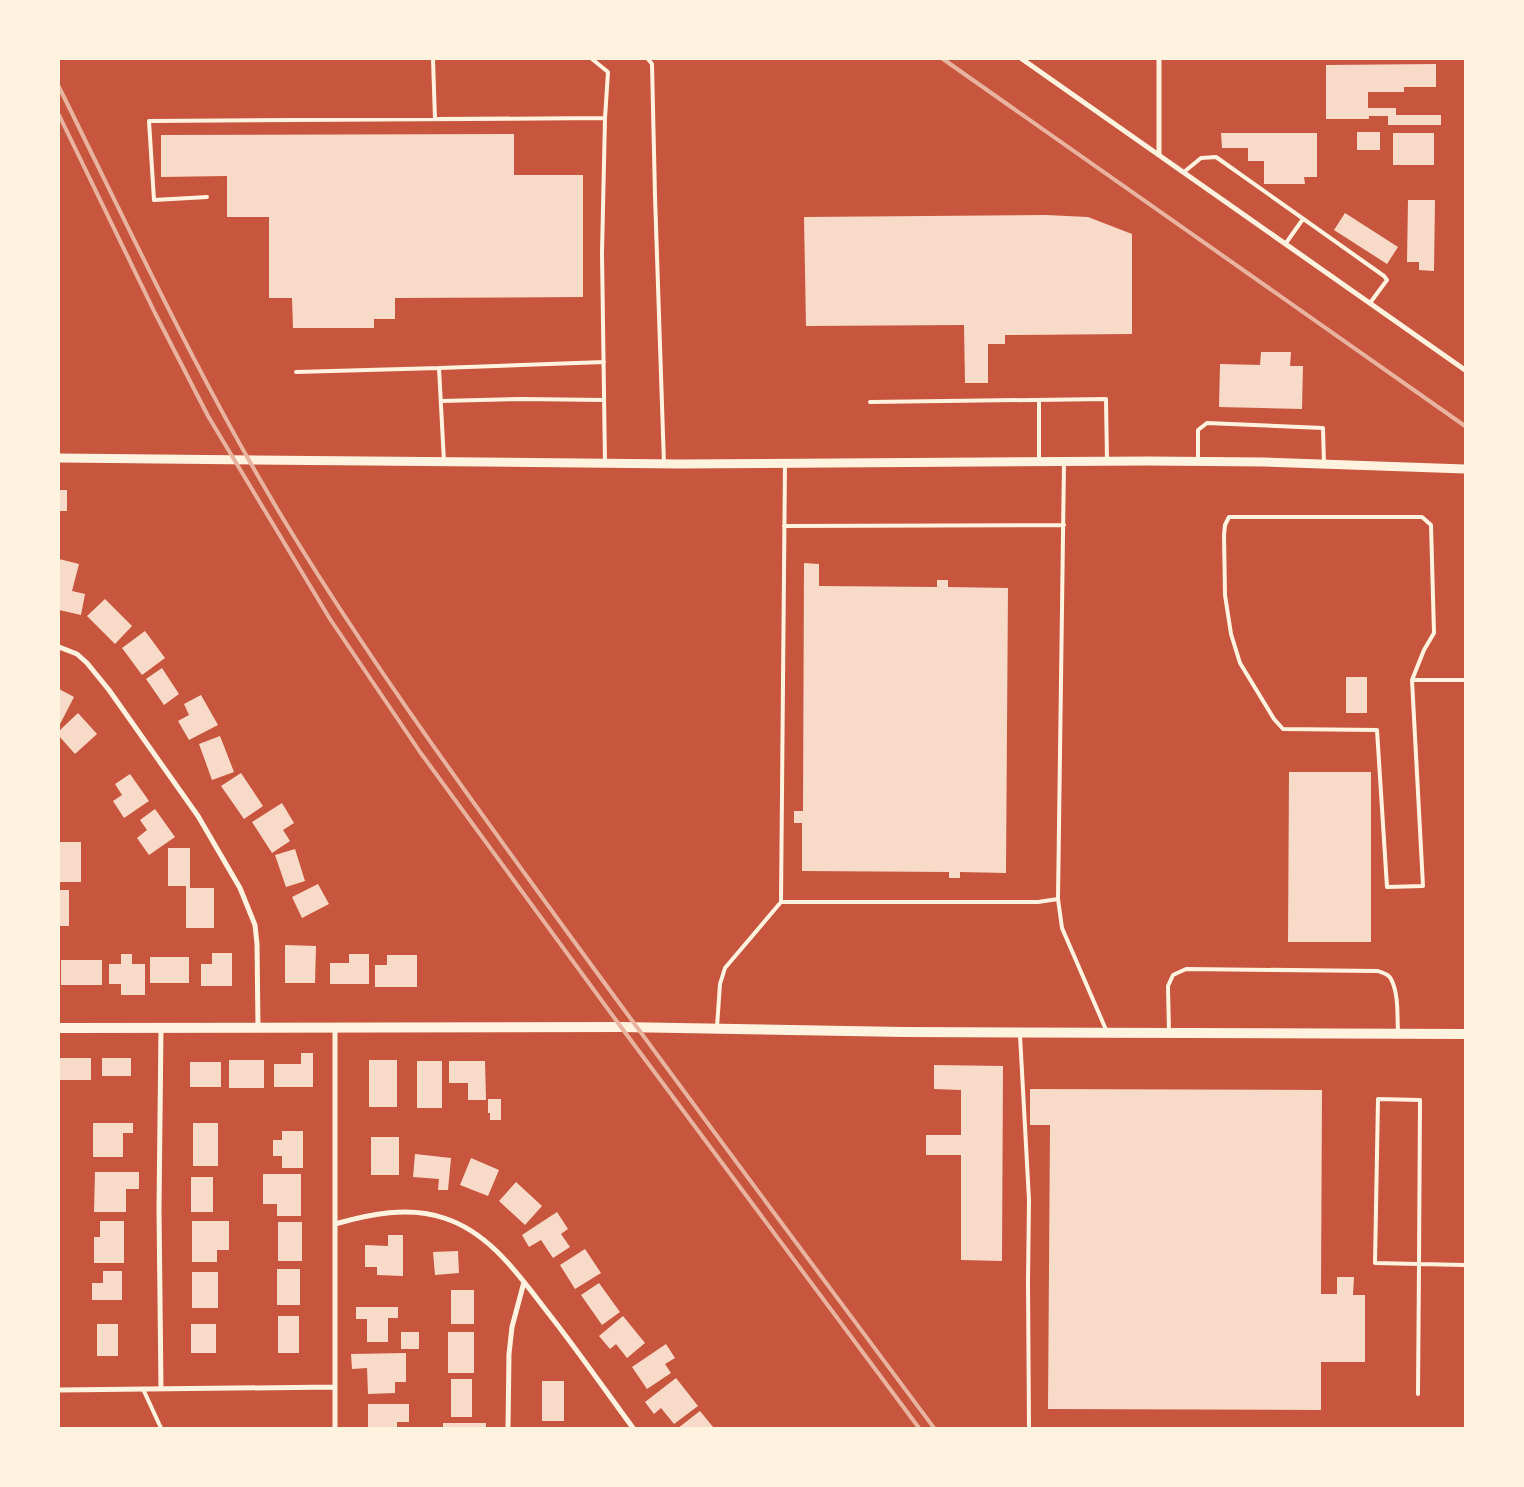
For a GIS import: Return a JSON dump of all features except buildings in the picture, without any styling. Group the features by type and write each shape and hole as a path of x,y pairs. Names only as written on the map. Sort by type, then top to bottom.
{"main road":[{"path":"59,1028 335,1027 1465,1034"}],"street":[{"path":"1022,59 1160,154 1465,370"},
{"path":"1159,59 1160,154"},
{"path":"59,458 605,464 1198,461 1465,470"},
{"path":"59,647 77,654 88,663 109,690 198,816 240,888 255,925 258,1027"},
{"path":"161,1027 159,1209 161,1389"},
{"path":"335,1027 335,1428"},
{"path":"335,1224 359,1217 401,1212 423,1213 443,1217 462,1225 482,1238 501,1255 524,1282 575,1347 633,1428"},
{"path":"508,1428 509,1354 512,1327 524,1282"},
{"path":"59,1390 335,1387"}],"lane":[{"path":"433,59 435,119"},
{"path":"592,59 608,72 602,253 605,464"},
{"path":"648,59 652,64 664,464"},
{"path":"207,197 154,200 149,122 605,118"},
{"path":"1184,172 1201,158 1216,157 1303,218 1384,276 1387,280 1370,303"},
{"path":"1286,243 1303,218"},
{"path":"296,372 604,362"},
{"path":"439,368 444,462"},
{"path":"441,401 522,399 604,400"},
{"path":"870,402 1106,399 1107,461"},
{"path":"1038,461 1039,400"},
{"path":"1198,461 1198,430 1207,423 1323,428 1324,465"},
{"path":"1064,461 1058,899 1062,928 1107,1032"},
{"path":"717,1029 720,984 725,968 781,902 785,463"},
{"path":"1229,517 1422,517 1431,525 1434,633 1424,650 1412,680 1423,886 1387,887 1377,730 1283,729 1274,719 1240,663 1231,634 1225,595 1224,536 1225,525 1229,517"},
{"path":"784,526 1064,525"},
{"path":"1412,680 1465,680"},
{"path":"781,902 1038,902 1058,899"},
{"path":"1169,1032 1168,986 1173,975 1186,969 1378,971 1387,974 1391,979 1396,997 1398,1034"},
{"path":"1020,1032 1029,1200 1029,1428"},
{"path":"1418,1394 1419,1264 1420,1100 1378,1099 1375,1263 1419,1264 1465,1265"},
{"path":"143,1389 161,1428"}],"railway":[{"path":"943,59 1465,426"},
{"path":"59,87 198,367 258,476 349,622 441,757 536,889 684,1092 934,1428"},
{"path":"59,115 155,313 208,416 330,619 420,752 621,1027 919,1428"}]}
